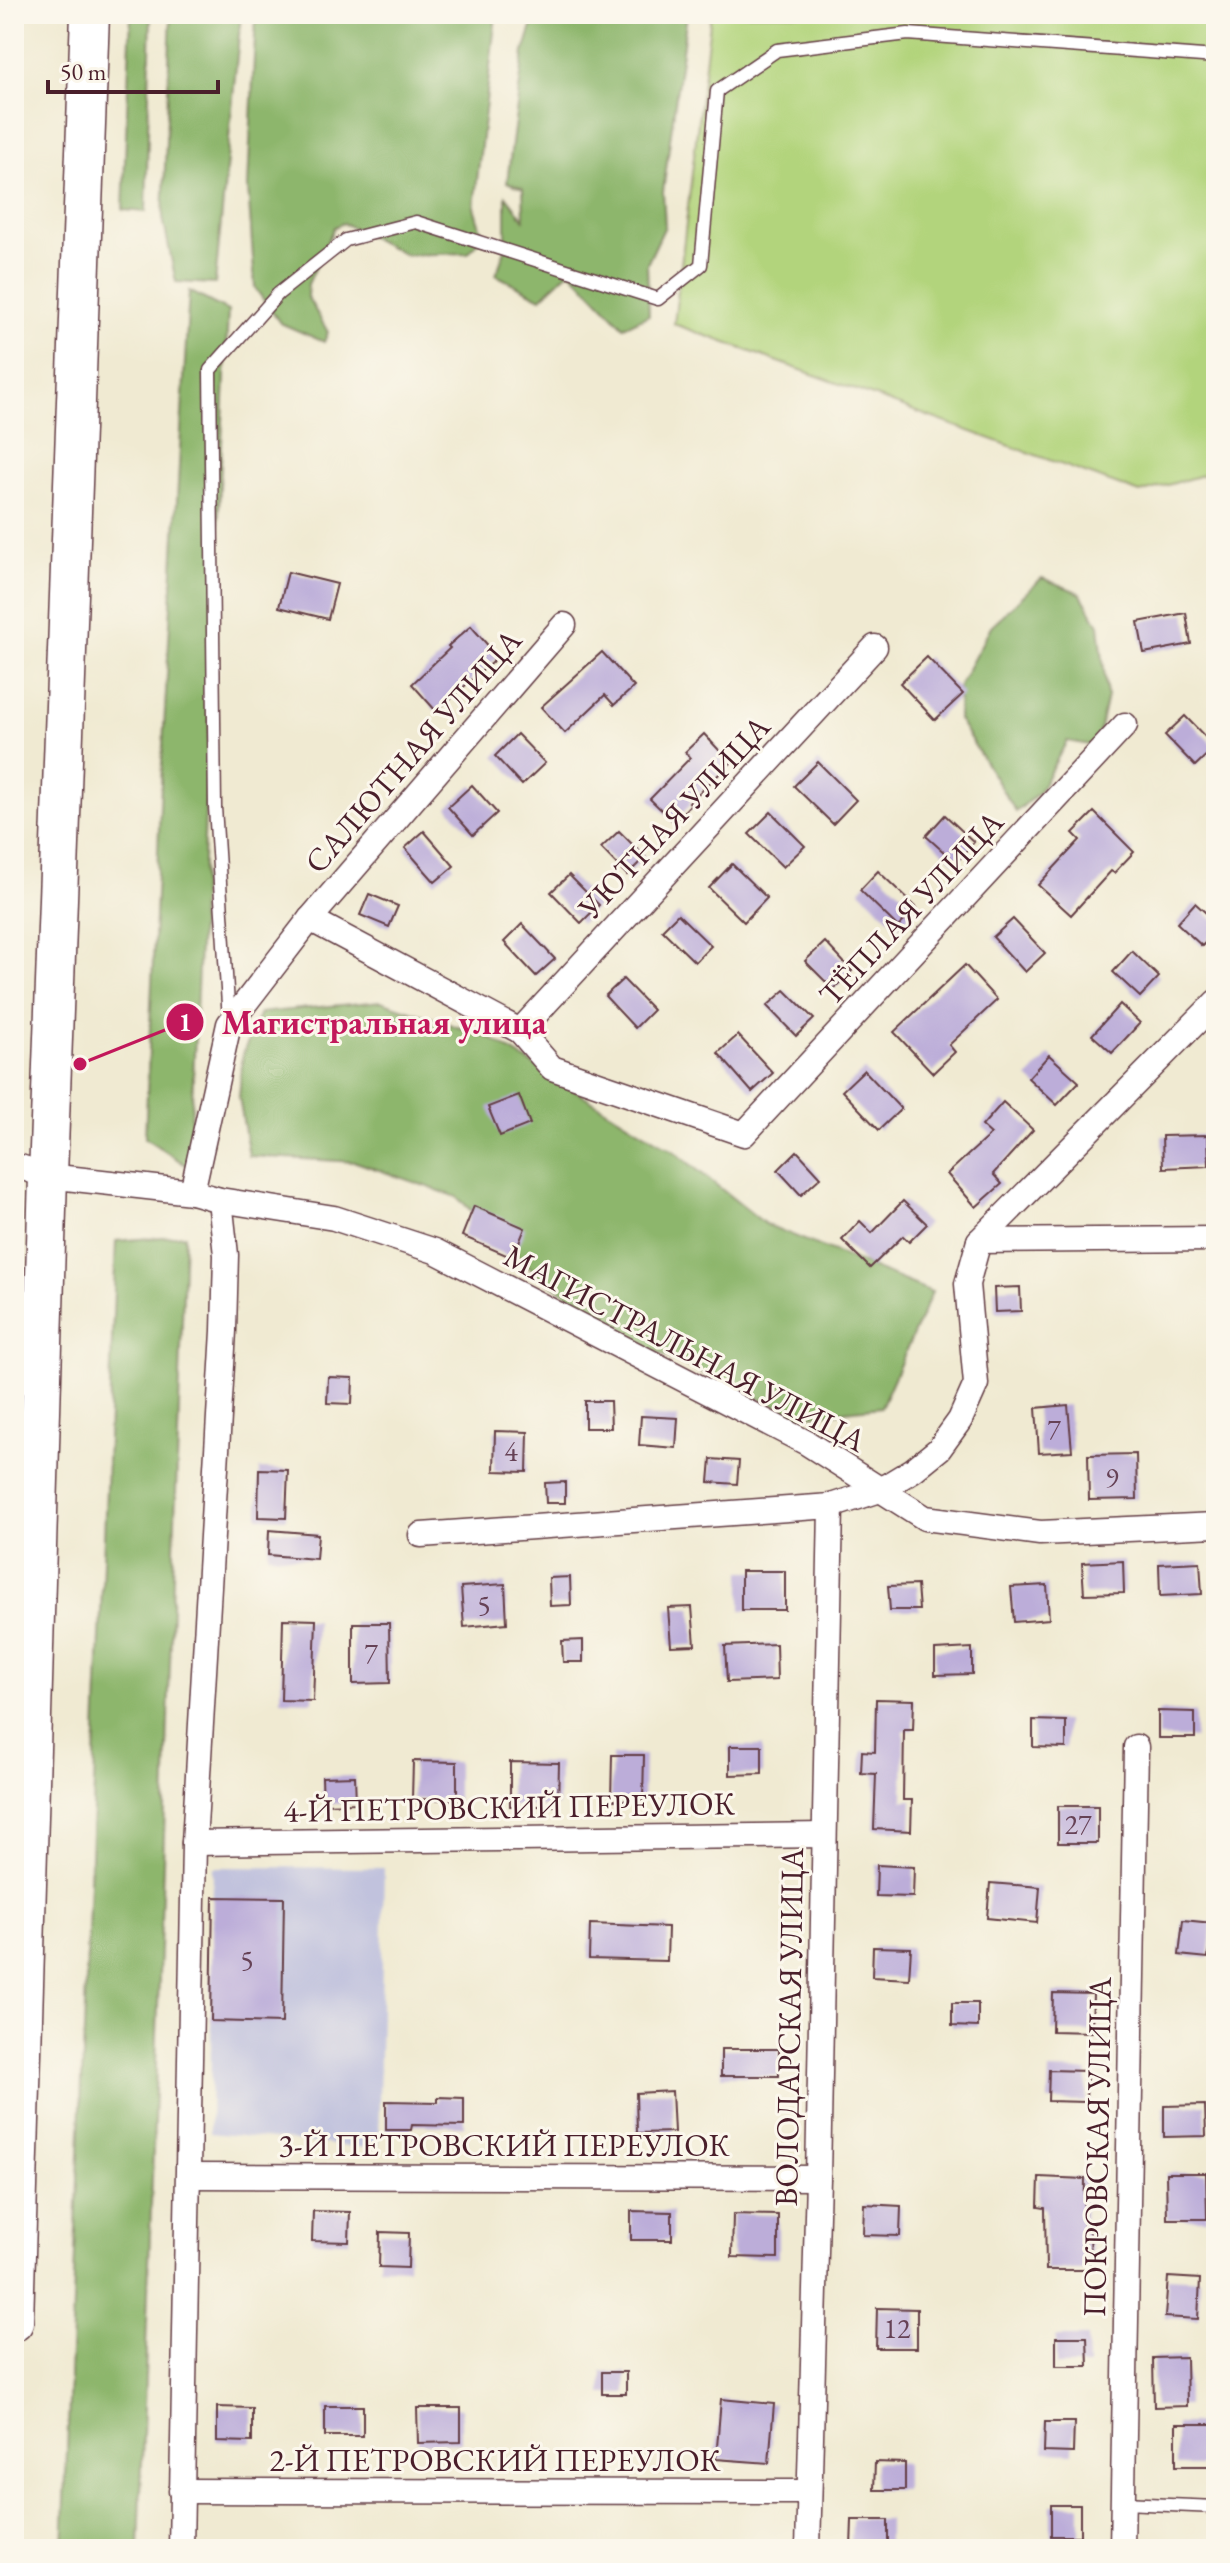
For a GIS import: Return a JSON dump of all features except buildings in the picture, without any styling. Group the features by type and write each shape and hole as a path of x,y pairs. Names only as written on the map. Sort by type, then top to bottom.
{"main road":[{"path":"14,2322 31,1170 90,14"}],"street":[{"name":"САЛЮТНАЯ УЛИЦА","path":"229,1024 310,919 564,625"},
{"name":"УЮТНАЯ УЛИЦА","path":"520,1031 875,647"},
{"name":"ТЁПЛАЯ УЛИЦА","path":"520,1031 552,1068 744,1134 1125,725"},
{"path":"310,919 520,1031"},
{"path":"421,1535 831,1506 880,1490 913,1470 939,1449 960,1420 976,1384 967,1284 979,1241 1216,1002"},
{"path":"192,1192 229,1024"},
{"name":"МАГИСТРАЛЬНАЯ УЛИЦА","path":"31,1170 192,1192 220,1200 334,1218 435,1251 807,1443 925,1518 1040,1533 1216,1525"},
{"path":"181,2549 194,1843 224,1331 226,1255 220,1200"},
{"path":"979,1241 1216,1239"},
{"name":"ВОЛОДАРСКАЯ УЛИЦА","path":"808,2549 831,1506"},
{"name":"ПОКРОВСКАЯ УЛИЦА","path":"1122,2549 1136,1747"},
{"name":"4-Й ПЕТРОВСКИЙ ПЕРЕУЛОК","path":"194,1843 824,1835"},
{"name":"3-Й ПЕТРОВСКИЙ ПЕРЕУЛОК","path":"189,2176 818,2178"},
{"name":"2-Й ПЕТРОВСКИЙ ПЕРЕУЛОК","path":"181,2491 809,2492"}],"lane":[{"path":"229,1024 215,807 210,370 278,294 346,240 416,222 658,299 701,265 717,91 777,50 908,34 1216,57"},
{"path":"1123,2503 1216,2507"}],"shaded area":[{"path":"213,1867 384,1868 378,2149 210,2133"}],"green space":[{"path":"131,14 151,14 146,212 123,210"},
{"path":"171,14 241,14 215,284 176,282 163,218"},
{"path":"256,14 496,14 474,207 483,237 468,253 406,255 343,223 334,227 308,284 307,296 328,332 324,342 280,323 255,288 248,187"},
{"path":"536,14 546,17 549,14 687,14 663,192 665,226 647,264 649,315 624,327 570,270 541,298 496,275 506,247 506,196 524,219 523,188 507,182 524,52"},
{"path":"711,14 1216,14 1216,471 1140,493 674,324"},
{"path":"189,291 228,311 189,1167 145,1138 162,762"},
{"path":"1042,578 1080,593 1099,625 1107,696 1096,746 1067,741 1039,792 1016,812 958,719 959,686 991,626"},
{"path":"381,1001 490,1038 675,1152 765,1224 932,1292 881,1407 799,1416 649,1349 538,1275 457,1197 356,1162 249,1156 239,1097 243,1053 260,1013"},
{"path":"185,1235 139,2549 63,2549 116,1241"}],"place":[{"name":"Магистральная улица","path":"80,1064"}]}
